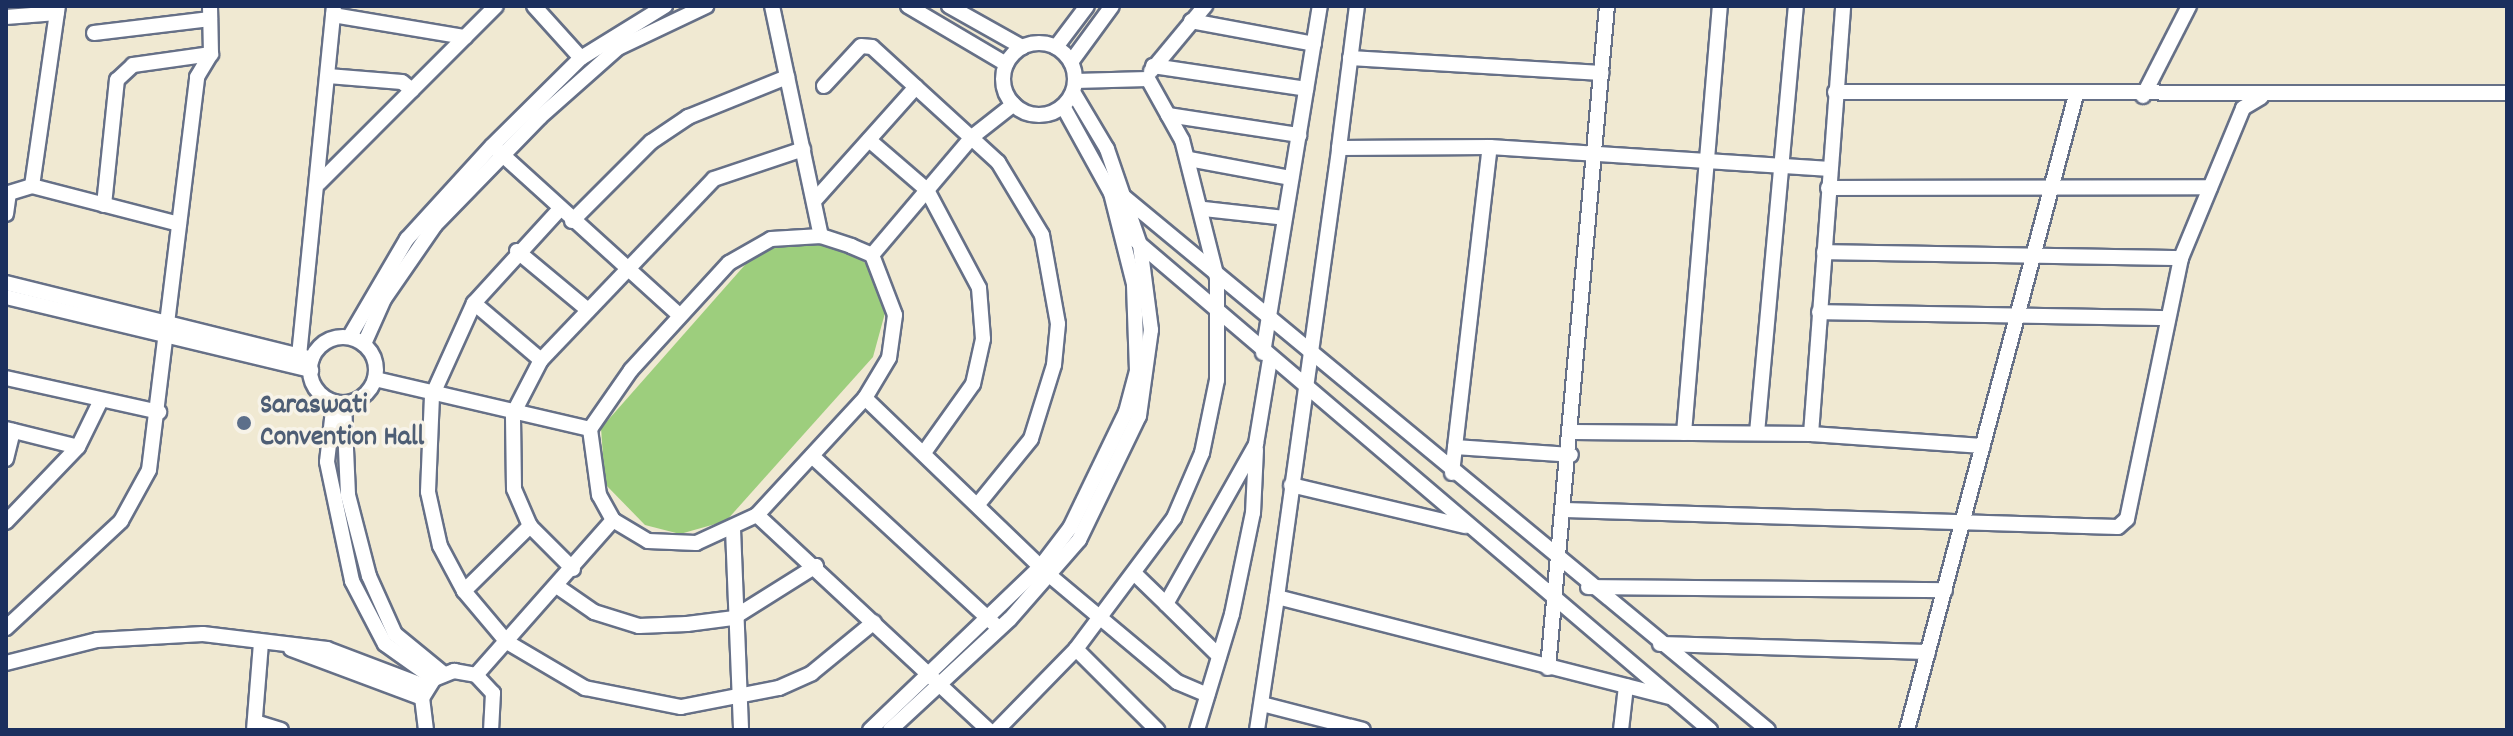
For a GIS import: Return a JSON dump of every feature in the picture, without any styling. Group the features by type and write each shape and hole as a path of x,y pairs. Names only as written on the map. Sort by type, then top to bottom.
{"street":[{"path":"319,183 496,6"},
{"path":"534,6 581,58"},
{"path":"350,336 407,239 497,150 581,58 665,6"},
{"path":"364,344 409,259 497,150 618,48 706,6"},
{"path":"772,6 821,236"},
{"path":"908,6 1006,64"},
{"path":"890,730 1044,570 1109,490 1139,416 1151,330 1140,245 1107,149 1074,86 1071,62 1056,47 1022,47 949,6"},
{"path":"1056,47 1087,6"},
{"path":"1071,62 1112,6"},
{"path":"1150,72 1205,6"},
{"path":"1197,730 1219,656 1253,513 1268,318 1320,6"},
{"path":"1257,730 1277,597 1306,350 1339,148 1357,6"},
{"path":"1548,668 1571,455 1607,6"},
{"path":"1684,433 1704,161 1720,6"},
{"path":"1757,433 1796,6"},
{"path":"1811,434 1843,6"},
{"path":"2143,96 2189,6"},
{"path":"6,17 58,9 32,186"},
{"path":"307,362 325,342 350,336 364,344 375,360 375,379 364,396 339,402 317,390 307,362 333,11 465,37"},
{"path":"6,628 121,521 149,470 159,412 197,77 211,54 210,12 94,33"},
{"path":"1191,21 1314,44"},
{"path":"824,86 861,46 916,87 972,137 1023,196 1042,235 1058,324 1054,365 1031,439 979,503"},
{"path":"1022,47 1006,64 1003,78 1014,104 1033,114 1063,106 1074,86"},
{"path":"104,205 117,80 133,65 211,54"},
{"path":"1350,58 1602,73"},
{"path":"1074,86 1150,72 1306,89"},
{"path":"997,730 1076,649 1101,612 1134,573 1174,518 1202,453 1221,318 1217,278 1204,209 1189,159 1150,72"},
{"path":"328,76 402,82 412,90"},
{"path":"572,221 651,142 688,117 787,77"},
{"path":"814,201 916,87"},
{"path":"1835,92 2261,97 2507,93"},
{"path":"1907,730 1962,520 2056,186 2076,95"},
{"path":"1565,510 2124,523 2181,258 2243,108 2261,97"},
{"path":"872,255 972,137 1014,104"},
{"path":"1044,570 1113,451 1137,371 1134,284 1121,228 1106,182 1063,106"},
{"path":"1168,115 1299,135"},
{"path":"869,140 927,190 979,288 983,339 973,384 926,450"},
{"path":"1339,148 1490,147 1830,169"},
{"path":"1452,473 1490,147"},
{"path":"573,569 530,526 514,489 513,414 541,360 625,265 714,179 803,149"},
{"path":"497,150 559,210 678,314"},
{"path":"1189,159 1291,178"},
{"path":"1106,182 1560,565 1768,730"},
{"path":"6,214 8,193 32,186 179,224"},
{"path":"1828,188 2210,187"},
{"path":"1204,209 1285,218"},
{"path":"559,210 517,251 474,303 432,396 428,492 440,546 464,591 507,642 585,688 625,700 681,707 739,699 812,673 874,622"},
{"path":"1121,228 1221,318 1710,730"},
{"path":"821,236 872,255 895,315 889,358 865,398 757,515 733,529 696,543 648,541 613,520 599,495 590,429 678,314 748,247 821,236"},
{"path":"517,251 588,310"},
{"path":"1824,252 2036,258 2181,258"},
{"path":"6,283 169,329 307,362"},
{"path":"6,297 169,329"},
{"path":"474,303 541,360"},
{"path":"1819,312 2167,318"},
{"path":"6,378 159,412"},
{"path":"375,379 432,396 590,429"},
{"path":"865,398 926,450 1044,570 1101,612 1177,682 1207,695"},
{"path":"6,522 78,447 101,400"},
{"path":"339,402 327,462 352,581 385,644 432,685"},
{"path":"6,459 9,430 78,447"},
{"path":"1573,432 1811,434 1983,446"},
{"path":"1166,604 1256,444"},
{"path":"1455,447 1571,455"},
{"path":"812,456 994,624"},
{"path":"1291,485 1469,527"},
{"path":"757,515 816,566 933,683 988,730"},
{"path":"6,663 157,632 327,649 432,685 476,675 558,587 613,520"},
{"path":"464,591 530,526"},
{"path":"733,529 733,618 741,730"},
{"path":"558,587 594,612 639,626 733,618 816,566"},
{"path":"1134,573 1219,656"},
{"path":"1588,587 1945,590"},
{"path":"1277,597 1672,698"},
{"path":"261,643 254,726 281,730"},
{"path":"1660,644 1928,652"},
{"path":"1076,649 1157,730"},
{"path":"1621,655 1621,730"},
{"path":"476,675 497,705 492,730"},
{"path":"870,730 933,683"},
{"path":"426,730 432,685"},
{"path":"1262,704 1363,730"}],"green space":[{"path":"802,235 856,253 871,270 885,313 873,357 726,521 680,534 645,525 605,484 601,428 759,249"}],"place":[{"name":"Saraswati Convention Hall","path":"244,423"}]}
